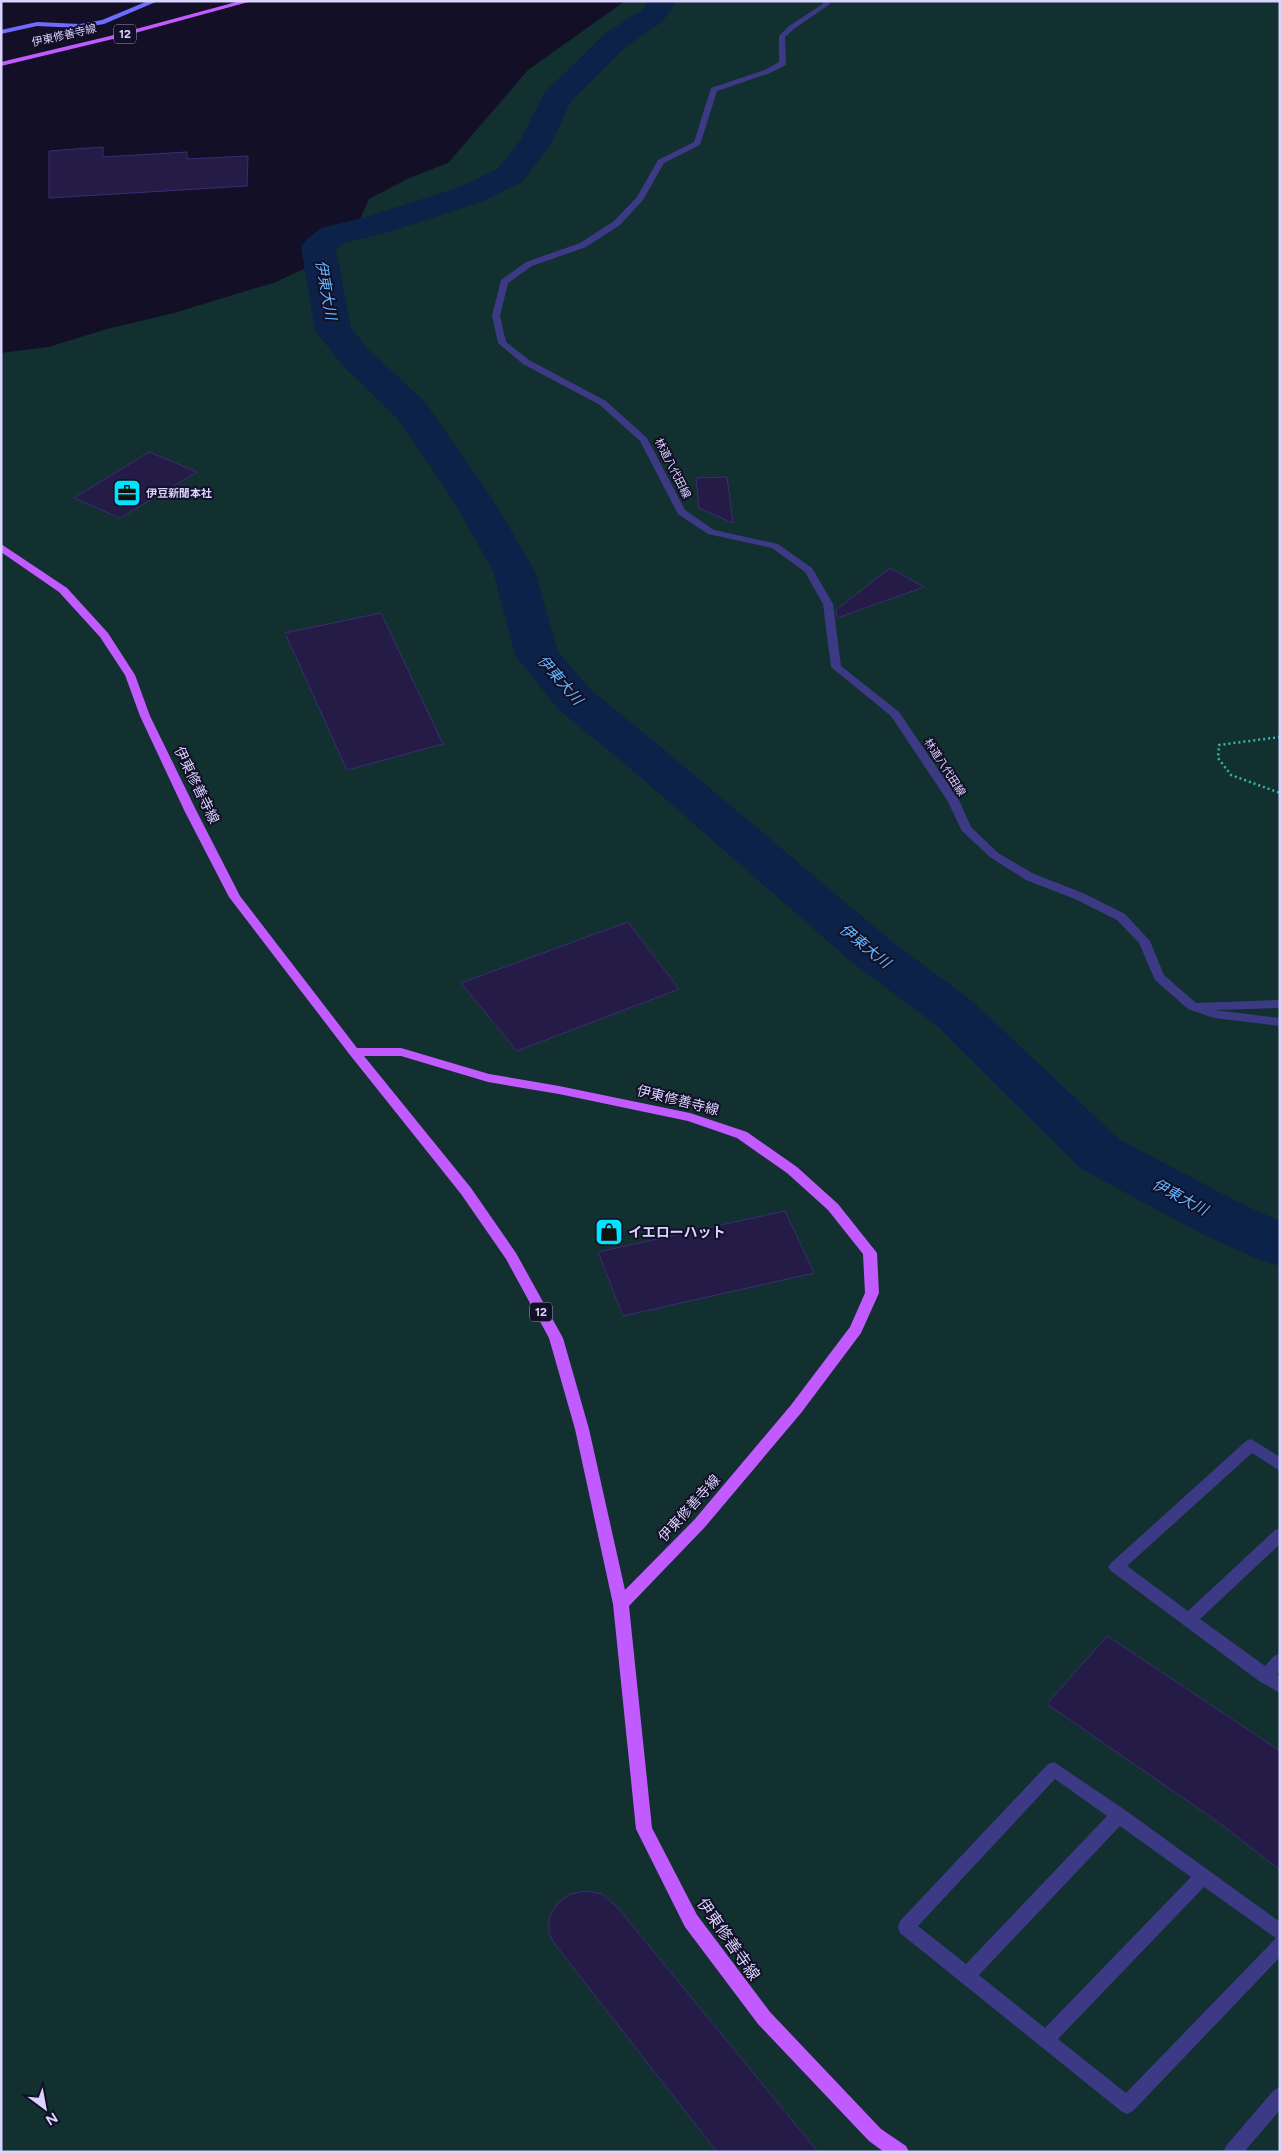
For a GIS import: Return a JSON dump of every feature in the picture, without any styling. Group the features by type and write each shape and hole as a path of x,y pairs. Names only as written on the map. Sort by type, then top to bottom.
{"main road":[{"name":"伊東修善寺線","path":"1,64 111,38 249,1"},
{"name":"伊東修善寺線","path":"1,547 63,590 104,635 130,675 157,742 235,896 354,1052 466,1191 511,1256 556,1338 582,1429 621,1604 644,1828 691,1921 764,2018 875,2135 900,2152"},
{"name":"伊東修善寺線","path":"354,1052 402,1052 488,1078 559,1090 690,1117 742,1136 792,1170 826,1200 870,1253 872,1293 856,1328 796,1409 700,1523 621,1604"}],"street":[{"path":"1,32 36,24 80,26 104,22 155,1"},
{"name":"林道八代田線","path":"825,1 827,4 789,28 781,37 783,63 775,70 725,84 714,90 697,143 680,154 660,162 640,198 617,224 583,245 529,264 504,282 496,316 502,342 526,362 603,403 644,440 681,512 711,532 774,546 809,570 828,604 836,667 894,714 953,800 966,829 994,855 1030,877 1079,896 1121,917 1144,941 1159,977 1192,1006 1214,1014 1280,1022"},
{"path":"1192,1006 1280,1004"},
{"path":"1280,1464 1252,1445 1116,1567 1280,1686"},
{"path":"1188,1620 1280,1534"},
{"path":"1266,1676 1280,1661"},
{"path":"1280,1932 1054,1768 906,1927 1127,2105 1280,1945"},
{"path":"966,1976 1119,1815"},
{"path":"1045,2040 1202,1877"},
{"path":"1232,2152 1280,2096"}],"path":[{"path":"1280,737 1219,746 1218,758 1231,775 1280,793"}],"green space":[{"path":"625,1 1280,1 1280,2152 1,2152 1,353 48,347 107,329 174,313 276,282 331,256 357,226 369,199 409,178 448,163 528,70"}],"building":[{"path":"103,147 103,157 187,152 187,159 248,156 247,186 49,198 49,151"},
{"path":"149,452 197,472 120,518 74,498"},
{"path":"727,477 733,523 699,508 696,478"},
{"path":"890,568 924,587 837,618 836,610"},
{"path":"381,613 443,744 347,770 285,633"},
{"path":"628,922 679,989 517,1051 461,983"},
{"path":"785,1211 814,1273 623,1316 598,1252"},
{"path":"1107,1636 1280,1751 1280,1870 1218,1822 1047,1704"},
{"path":"586,1891 602,1894 618,1908 818,2152 717,2152 554,1943 549,1933 549,1918 557,1904 570,1894"}],"waterway":[{"name":"伊東大川","path":"663,1 652,16 617,39 556,99 535,144 510,175 474,193 380,224 333,235 318,247 333,330 355,357 411,410 471,497 514,571 537,655 575,700 652,763 872,952 954,1013 1100,1154 1222,1219 1280,1245"}],"place":[{"name":"伊豆新聞本社","path":"127,493"},
{"name":"イエローハット","path":"609,1232"}]}
